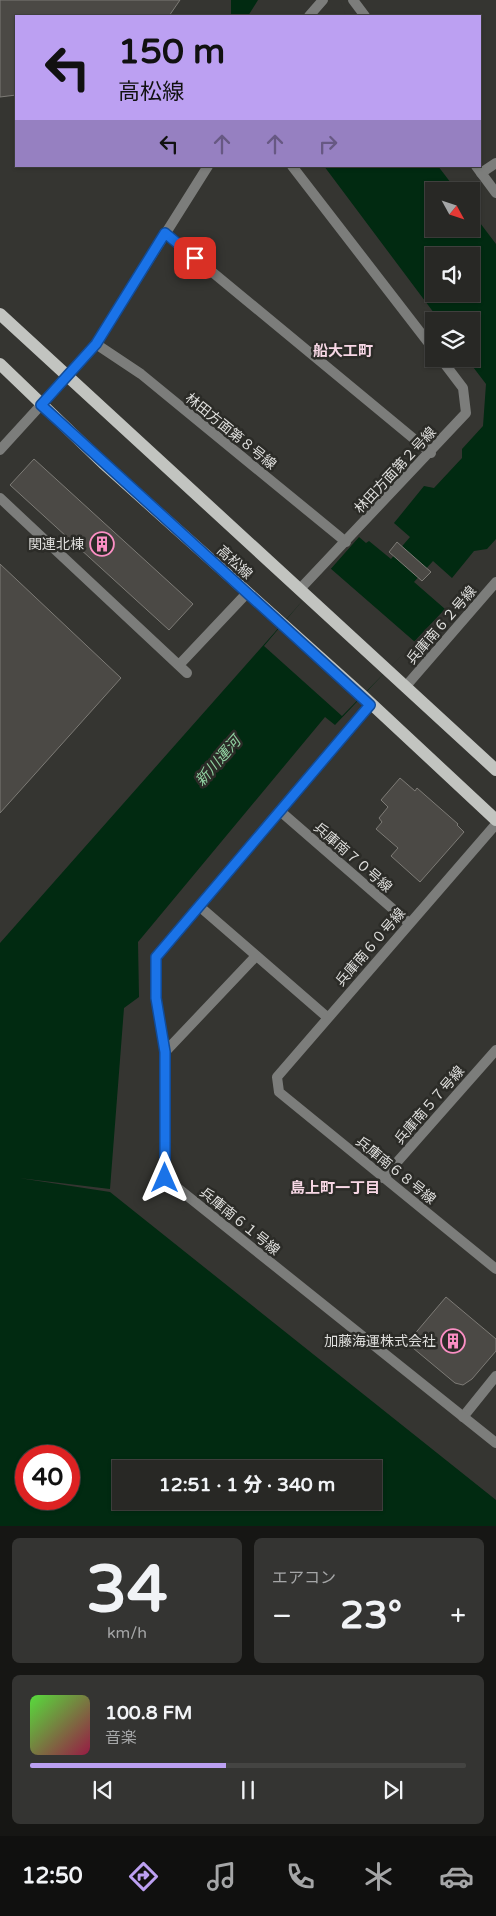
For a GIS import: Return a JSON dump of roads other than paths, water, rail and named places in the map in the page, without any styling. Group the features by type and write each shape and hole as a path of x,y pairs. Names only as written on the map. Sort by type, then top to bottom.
{"main road":[{"name":"高松線","path":"0,314 389,669 496,770"},
{"name":"高松線","path":"0,364 41,405 496,820"}],"street":[{"path":"310,15 323,0"},
{"path":"353,0 364,15"},
{"path":"496,163 478,170 496,194"},
{"path":"0,450 96,344 207,167"},
{"path":"293,167 425,338"},
{"path":"165,233 431,453"},
{"name":"林田方面第８号線","path":"96,344 141,374 346,542"},
{"name":"林田方面第２号線","path":"304,592 346,542 431,453 466,413 463,388 447,367"},
{"path":"0,498 188,673"},
{"name":"兵庫南６２号線","path":"406,686 496,582"},
{"path":"179,665 247,593"},
{"name":"兵庫南６１号線","path":"366,701 280,811 156,957 156,998 165,1052 165,1178 496,1443"},
{"name":"兵庫南７０号線","path":"280,811 409,923"},
{"name":"兵庫南６０号線","path":"279,1092 277,1077 496,824"},
{"path":"199,906 327,1017"},
{"path":"165,1052 256,956"},
{"name":"兵庫南５７号線","path":"384,1178 496,1050"},
{"name":"兵庫南６８号線","path":"279,1092 496,1269"},
{"path":"463,1417 496,1376"}],"water":[{"path":"231,0 337,0 344,15 231,15"},
{"name":"新川運河","path":"325,167 439,167 450,182 425,182 425,238 480,238 480,223 496,244 496,539 487,549 474,551 452,578 433,561 414,582 445,609 335,725 325,717 138,942 139,997 124,1008 110,1189 19,1178 110,1192 496,1500 496,1526 0,1526 0,943 359,537 366,543 369,541 391,559 410,537 394,523 424,486 434,488 462,458 462,449 483,426 486,384 473,367 480,367 480,312 433,312 426,302 480,302 480,247 425,247 425,301"}],"place":[{"name":"関連北棟","path":"102,544"},
{"name":"加藤海運株式会社","path":"453,1341"}],"district":[{"name":"船大工町","path":"343,351"},
{"name":"島上町一丁目","path":"335,1188"}]}
